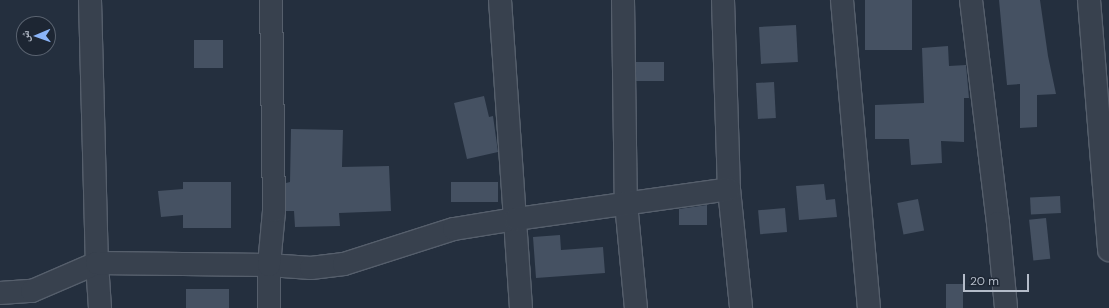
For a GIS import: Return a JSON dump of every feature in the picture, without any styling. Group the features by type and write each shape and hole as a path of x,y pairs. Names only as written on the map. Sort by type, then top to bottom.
{"street":[{"path":"90,0 97,263 100,308"},
{"path":"269,308 269,265 274,211 271,0"},
{"path":"500,0 521,308"},
{"path":"623,0 626,203 636,308"},
{"path":"723,0 729,189 741,308"},
{"path":"842,0 869,308"},
{"path":"971,0 998,223 1006,308"},
{"path":"1089,0 1109,250"},
{"path":"0,293 32,291 97,263 269,265 312,268 344,264 454,230 516,219 729,189"}],"building":[{"path":"865,0 912,0 912,50 865,50"},
{"path":"999,0 1040,0 1048,56 1056,94 1037,95 1037,127 1020,128 1020,84 1007,85"},
{"path":"796,25 798,62 761,64 759,27"},
{"path":"194,40 223,40 223,68 194,68"},
{"path":"948,46 949,66 966,65 969,98 964,98 964,142 941,141 942,163 911,165 909,139 875,139 875,105 924,103 922,48"},
{"path":"636,62 664,62 664,81 636,81"},
{"path":"774,82 776,118 758,119 756,83"},
{"path":"484,96 489,117 493,116 498,152 467,159 454,103"},
{"path":"291,129 343,130 342,167 389,166 391,211 339,213 340,226 295,227 294,211 286,211 286,183 290,182"},
{"path":"183,182 231,182 231,228 183,228 183,215 161,217 158,191 183,189"},
{"path":"451,182 498,182 498,202 451,202"},
{"path":"824,184 826,200 835,199 837,217 799,220 796,186"},
{"path":"1060,196 1061,213 1031,215 1030,198"},
{"path":"918,199 924,230 903,234 897,203"},
{"path":"707,205 707,225 679,225 679,209"},
{"path":"785,208 787,232 760,234 758,210"},
{"path":"1046,218 1050,259 1033,261 1029,220"},
{"path":"560,235 561,250 603,247 605,273 536,278 533,237"},
{"path":"946,284 963,284 963,308 946,308"},
{"path":"186,289 229,289 229,308 186,308"}]}
